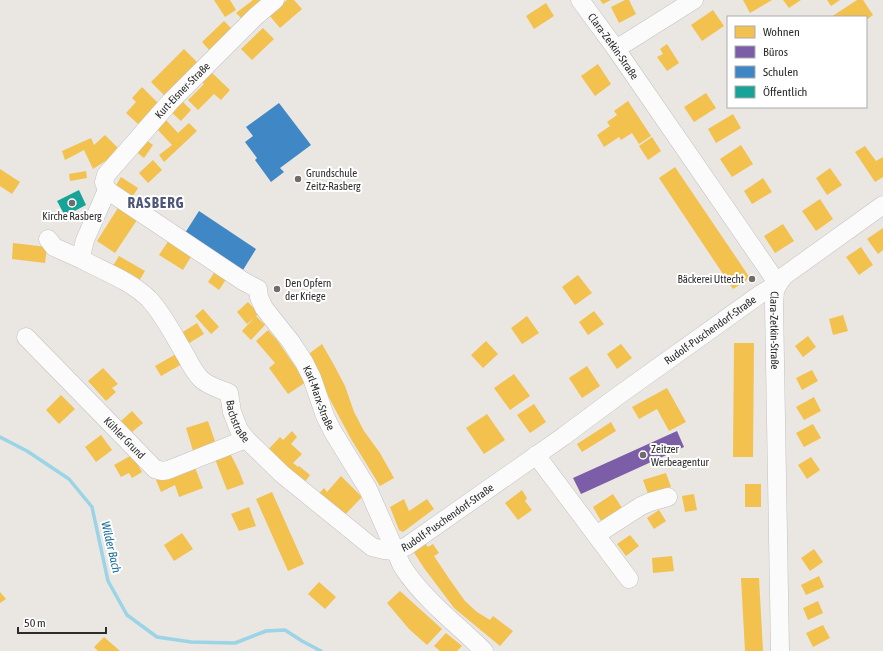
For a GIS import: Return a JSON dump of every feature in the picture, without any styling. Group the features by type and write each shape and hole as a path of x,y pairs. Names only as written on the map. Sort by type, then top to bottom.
{"street":[{"name":"Kurt-Eisner-Straße","path":"107,190 104,182 106,175 170,102 255,17 275,0"},
{"name":"Clara-Zetkin-Straße","path":"580,0 616,49 778,284 774,304 780,651"},
{"path":"616,49 694,0"},
{"path":"83,260 82,252 84,240 107,190"},
{"name":"Karl-Marx-Straße","path":"107,190 243,281 258,289 259,297 264,308 291,342 304,362 312,378 325,416 333,432 368,489 406,573 415,585 484,651"},
{"name":"Rudolf-Puschendorf-Straße","path":"396,551 407,546 536,455 754,298 778,284 784,276 883,205"},
{"name":"Bachstraße","path":"48,239 54,247 126,282 148,299 157,309 194,370 202,380 229,393 232,412 239,430 246,439 282,474 372,547 396,551"},
{"name":"Kühler Grund","path":"26,337 155,470 168,470 246,439"},
{"path":"536,455 629,579"},
{"path":"596,535 641,506 668,497"}],"building: Wohnen":[{"path":"214,0 230,0 236,10 225,17"},
{"path":"253,0 266,0 245,22 236,13"},
{"path":"287,0 294,0 302,9 280,28 269,15"},
{"path":"600,0 611,0 603,4"},
{"path":"625,0 629,0 636,14 619,23 611,7"},
{"path":"743,0 772,0 750,13"},
{"path":"783,0 801,0 789,8"},
{"path":"827,0 840,0 831,6"},
{"path":"857,0 863,0 873,15 867,19 867,16 833,16"},
{"path":"546,3 554,16 534,29 526,16"},
{"path":"713,10 724,26 702,41 691,25"},
{"path":"224,21 234,31 212,53 202,42"},
{"path":"263,28 274,39 252,60 241,49"},
{"path":"667,44 679,63 667,71 657,57 663,54 660,49"},
{"path":"184,49 198,63 165,96 151,82"},
{"path":"598,64 611,84 595,96 581,76"},
{"path":"210,71 230,90 221,100 214,94 198,110 188,100 204,84 200,81"},
{"path":"142,87 158,103 138,124 126,113 136,102 132,98"},
{"path":"706,93 716,108 694,122 684,107"},
{"path":"182,101 191,110 181,121 171,112"},
{"path":"628,101 651,136 639,144 632,133 621,140 619,137 604,147 597,135 610,126 607,122 617,115 614,111"},
{"path":"733,114 741,128 716,143 708,129"},
{"path":"166,120 178,133 189,123 197,131 164,162 159,155 172,145 157,129"},
{"path":"105,135 119,149 107,160 93,169 84,150 65,160 62,151 91,138 94,145"},
{"path":"652,137 661,151 648,160 639,146"},
{"path":"143,138 153,145 144,158 134,150"},
{"path":"741,145 753,164 732,177 720,159"},
{"path":"865,146 876,161 883,157 883,177 875,182 855,152"},
{"path":"153,160 162,170 148,183 139,173"},
{"path":"675,167 750,278 733,289 659,178"},
{"path":"830,168 842,185 827,195 816,178"},
{"path":"0,169 20,182 12,194 0,186"},
{"path":"86,171 87,178 70,181 69,174"},
{"path":"121,177 138,188 131,199 114,189"},
{"path":"763,178 772,192 752,204 744,191"},
{"path":"820,199 833,219 816,231 802,211"},
{"path":"118,208 137,220 115,253 97,241"},
{"path":"783,224 794,241 775,253 764,236"},
{"path":"883,228 883,250 878,254 867,239"},
{"path":"169,240 192,255 183,270 159,255"},
{"path":"13,243 47,247 45,263 12,259"},
{"path":"861,247 873,265 859,275 846,257"},
{"path":"119,256 145,271 139,281 111,269"},
{"path":"216,270 227,278 219,290 208,282"},
{"path":"578,275 592,293 575,305 562,287"},
{"path":"248,302 259,314 256,316 265,325 251,340 242,331 254,318 247,324 237,312"},
{"path":"203,309 219,327 211,334 195,316"},
{"path":"594,311 604,324 588,335 579,322"},
{"path":"843,315 848,331 833,335 829,319"},
{"path":"527,316 539,333 522,344 511,328"},
{"path":"197,323 204,334 181,348 175,337"},
{"path":"268,330 277,340 306,382 288,394 269,368 275,363 256,341"},
{"path":"808,336 816,347 803,357 795,346"},
{"path":"486,341 498,354 483,368 471,355"},
{"path":"734,343 754,343 753,457 733,457"},
{"path":"322,344 345,386 354,412 364,431 380,453 394,478 380,486 351,439 327,394 318,373 306,356"},
{"path":"621,344 632,358 617,369 607,354"},
{"path":"176,354 182,364 161,376 155,366"},
{"path":"587,366 600,386 582,398 569,378"},
{"path":"103,368 118,384 112,388 116,392 106,401 88,381"},
{"path":"812,370 818,381 802,390 796,378"},
{"path":"514,374 530,396 510,410 494,388"},
{"path":"667,388 686,422 669,431 657,409 639,419 632,407"},
{"path":"61,395 75,409 59,424 46,410"},
{"path":"814,397 821,411 804,420 796,407"},
{"path":"534,404 546,422 530,433 517,415"},
{"path":"132,411 143,423 132,432 121,421"},
{"path":"487,414 505,440 484,454 466,428"},
{"path":"208,421 217,447 194,454 186,428"},
{"path":"611,422 616,431 582,452 577,444"},
{"path":"813,424 821,438 804,447 796,433"},
{"path":"292,431 297,437 291,444 302,454 293,463 310,475 302,486 265,453 280,437 283,440"},
{"path":"101,435 112,450 96,462 85,447"},
{"path":"230,453 244,484 227,490 215,459"},
{"path":"132,455 142,472 132,478 129,473 121,477 114,465"},
{"path":"811,457 820,470 807,479 798,465"},
{"path":"194,465 203,488 179,497 175,485 161,492 156,480"},
{"path":"666,473 671,487 648,494 643,480"},
{"path":"341,476 362,497 338,522 313,500 324,488 327,492"},
{"path":"745,484 761,484 761,507 745,507"},
{"path":"522,490 527,498 525,501 532,510 518,520 505,503"},
{"path":"272,492 304,564 288,571 256,499"},
{"path":"613,494 622,508 601,521 593,507"},
{"path":"694,494 697,510 685,512 682,496"},
{"path":"404,499 409,511 427,499 434,509 403,532 399,530 390,507"},
{"path":"249,507 256,526 239,531 231,514"},
{"path":"659,510 666,521 654,529 647,518"},
{"path":"182,533 193,549 174,561 164,545"},
{"path":"630,535 639,546 626,556 617,544"},
{"path":"424,542 428,547 433,544 439,553 434,556 465,601 477,612 490,620 493,616 513,631 500,646 454,608 424,568 413,551"},
{"path":"814,549 823,562 810,571 801,558"},
{"path":"672,556 674,571 653,573 652,558"},
{"path":"819,576 824,587 806,595 801,585"},
{"path":"741,578 759,578 763,651 745,651"},
{"path":"319,582 336,597 325,609 308,594"},
{"path":"400,591 442,629 427,645 409,629 387,603"},
{"path":"0,592 6,599 0,603"},
{"path":"818,601 823,613 808,620 803,608"},
{"path":"823,625 830,638 813,647 806,633"},
{"path":"446,633 462,646 457,651 440,651 434,646"},
{"path":"104,637 120,651 98,651 94,647"}],"building: Büros":[{"path":"677,431 684,447 581,494 573,478"}],"building: Schulen":[{"path":"279,103 311,145 280,168 284,172 271,182 255,160 257,158 245,142 253,136 246,127"},
{"path":"199,211 256,249 243,270 185,233"}],"building: Öffentlich":[{"name":"Kirche Rasberg","path":"79,190 86,205 65,216 57,201"}],"waterway":[{"name":"Wilder Bach","path":"0,437 27,451 69,479 92,507 108,581 127,615 157,637 191,642 235,643 266,631 285,630 321,651"}],"place":[{"name":"Grundschule Zeitz-Rasberg","path":"298,179"},
{"name":"Kirche Rasberg","path":"72,203"},
{"name":"Bäckerei Uttecht","path":"752,279"},
{"name":"Den Opfern der Kriege","path":"277,289"},
{"name":"Zeitzer Werbeagentur","path":"643,455"}],"district":[{"name":"RASBERG","path":"156,202"}]}
